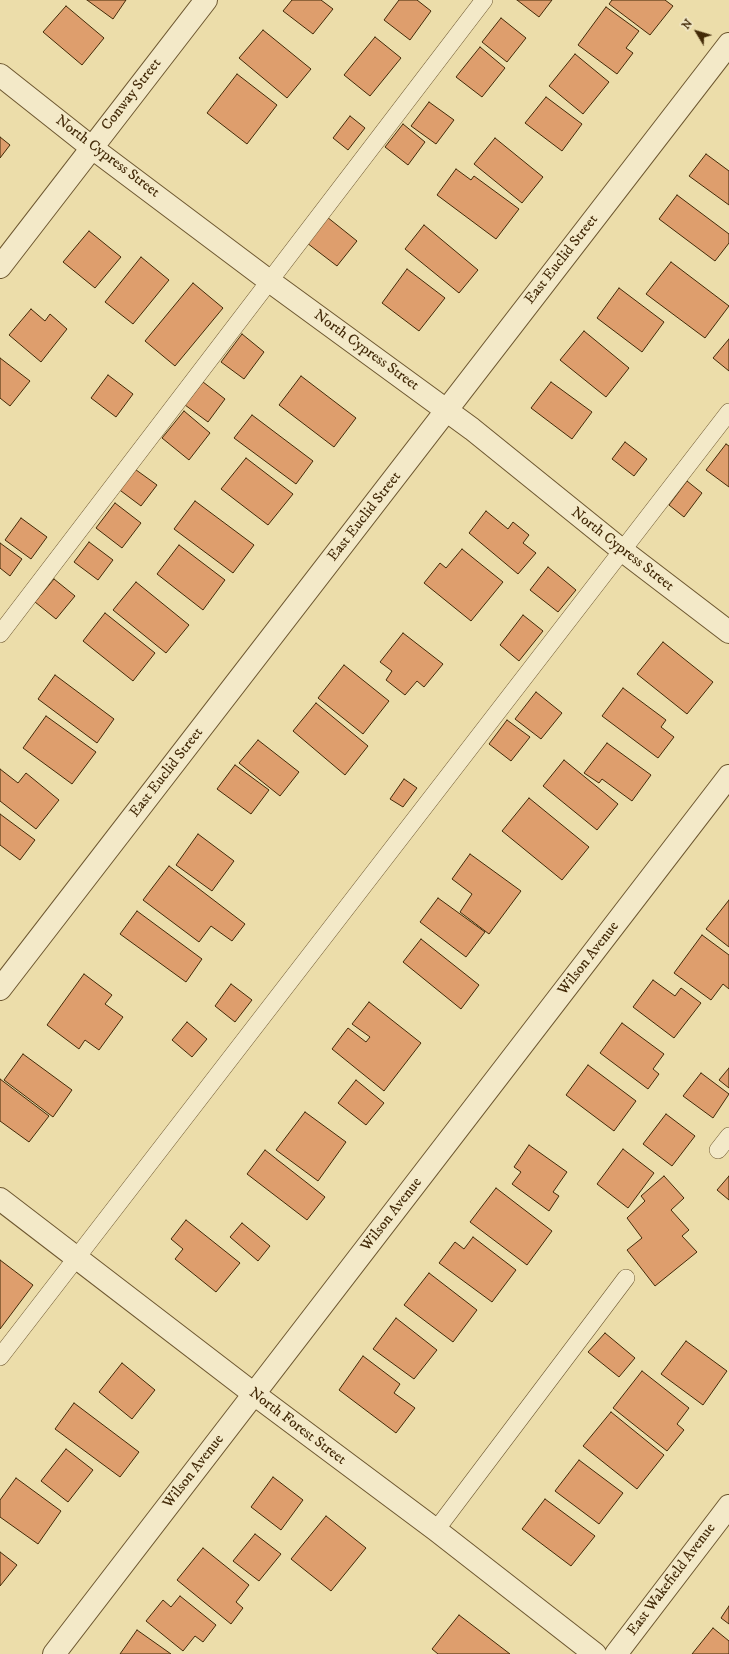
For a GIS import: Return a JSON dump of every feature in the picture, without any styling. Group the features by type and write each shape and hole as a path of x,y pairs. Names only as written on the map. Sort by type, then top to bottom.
{"street":[{"name":"Conway Street","path":"0,267 206,0"},
{"name":"East Euclid Street","path":"0,989 729,44"},
{"name":"North Cypress Street","path":"0,75 92,147 268,280 447,410 623,551 729,632"},
{"name":"Wilson Avenue","path":"54,1654 729,776"},
{"name":"North Forest Street","path":"0,1199 254,1394 436,1530 595,1654"},
{"name":"East Wakefield Avenue","path":"616,1654 729,1506"}],"lane":[{"path":"0,634 268,280 484,0"},
{"path":"0,1357 729,412"},
{"path":"718,1150 729,1136"},
{"path":"436,1530 626,1278"}],"building":[{"path":"87,0 126,0 113,19"},
{"path":"292,0 321,0 333,9 313,34 283,11"},
{"path":"399,0 417,0 431,11 410,40 384,20"},
{"path":"517,0 552,0 539,17"},
{"path":"612,0 665,0 673,6 650,35 609,4"},
{"path":"66,6 104,38 82,65 43,32"},
{"path":"606,7 639,31 626,48 633,53 617,74 578,45"},
{"path":"501,18 526,38 507,62 482,42"},
{"path":"263,30 311,69 287,98 239,58"},
{"path":"375,37 401,58 370,96 344,75"},
{"path":"480,47 505,68 482,97 456,77"},
{"path":"575,54 609,82 583,114 549,86"},
{"path":"237,74 277,105 247,144 207,113"},
{"path":"546,97 582,124 562,151 525,123"},
{"path":"429,102 454,120 436,144 411,126"},
{"path":"350,116 365,128 348,150 333,138"},
{"path":"403,124 425,142 408,165 385,147"},
{"path":"0,137 10,145 0,158"},
{"path":"495,138 543,177 522,203 474,164"},
{"path":"706,154 729,171 729,205 689,176"},
{"path":"456,169 471,180 474,176 519,209 496,239 437,195"},
{"path":"677,195 729,234 729,243 715,261 659,219"},
{"path":"327,217 357,241 337,266 307,243"},
{"path":"424,225 478,270 459,293 405,249"},
{"path":"89,231 121,257 95,288 63,262"},
{"path":"141,257 169,280 133,324 105,302"},
{"path":"671,262 729,306 705,338 646,294"},
{"path":"407,269 445,298 419,331 382,303"},
{"path":"193,283 223,308 175,366 145,341"},
{"path":"619,288 664,322 642,352 597,318"},
{"path":"31,309 45,321 50,314 67,329 41,362 9,335"},
{"path":"584,331 629,368 606,397 560,360"},
{"path":"242,334 264,352 244,379 221,362"},
{"path":"729,339 729,371 713,358"},
{"path":"0,358 30,381 10,406 0,398"},
{"path":"108,375 133,394 116,417 91,398"},
{"path":"301,376 356,418 334,447 279,405"},
{"path":"203,382 225,399 208,422 185,405"},
{"path":"551,382 592,412 572,439 531,408"},
{"path":"184,411 210,433 189,460 162,438"},
{"path":"252,415 313,461 296,484 234,438"},
{"path":"625,442 647,459 634,476 612,459"},
{"path":"726,444 729,446 729,487 706,470"},
{"path":"246,458 293,494 268,525 221,489"},
{"path":"132,467 157,485 141,506 117,488"},
{"path":"687,481 702,493 684,517 669,505"},
{"path":"195,501 254,545 233,573 174,529"},
{"path":"115,503 141,523 122,548 96,528"},
{"path":"486,511 508,529 513,522 529,535 523,543 536,553 518,574 469,533"},
{"path":"21,518 47,537 31,559 5,540"},
{"path":"89,542 113,560 98,580 74,562"},
{"path":"0,543 22,559 10,576 0,568"},
{"path":"179,545 225,580 203,610 157,574"},
{"path":"462,549 503,582 471,621 424,583 440,563 446,568"},
{"path":"548,567 576,590 558,612 530,590"},
{"path":"54,579 75,596 56,619 35,602"},
{"path":"136,582 189,625 166,653 113,610"},
{"path":"105,613 155,653 133,681 83,641"},
{"path":"523,615 543,631 519,661 500,645"},
{"path":"403,633 443,664 424,687 417,681 405,695 386,680 392,671 380,662"},
{"path":"663,642 713,682 687,714 637,674"},
{"path":"344,665 389,701 363,734 318,698"},
{"path":"55,675 114,719 97,743 38,699"},
{"path":"623,688 666,720 661,727 674,737 658,758 602,716"},
{"path":"536,692 562,713 541,739 515,719"},
{"path":"316,703 368,746 345,775 293,731"},
{"path":"46,716 96,752 72,784 23,748"},
{"path":"507,720 530,737 511,761 489,744"},
{"path":"258,740 299,772 280,796 239,763"},
{"path":"607,743 651,775 632,801 602,779 599,783 584,773"},
{"path":"564,760 618,804 597,830 543,786"},
{"path":"235,765 269,790 251,814 217,789"},
{"path":"0,769 18,783 26,773 59,800 36,829 0,801"},
{"path":"404,779 417,788 403,807 390,799"},
{"path":"529,798 589,847 562,880 502,831"},
{"path":"0,814 35,840 20,860 0,845"},
{"path":"198,834 234,861 212,891 176,865"},
{"path":"470,854 521,891 489,934 460,912 472,894 452,879"},
{"path":"169,866 245,924 232,941 211,926 199,942 143,900"},
{"path":"438,898 485,932 466,957 420,922"},
{"path":"729,900 729,947 706,929"},
{"path":"137,911 202,959 186,982 120,934"},
{"path":"702,935 729,955 729,989 723,984 711,1000 674,973"},
{"path":"421,939 479,985 461,1009 403,962"},
{"path":"84,974 112,995 105,1004 123,1017 99,1050 85,1040 79,1049 47,1025"},
{"path":"653,980 675,996 681,988 701,1003 674,1038 633,1007"},
{"path":"231,984 252,1000 235,1022 215,1006"},
{"path":"369,1002 421,1043 384,1091 332,1049 348,1028 366,1042 370,1037 352,1024"},
{"path":"187,1022 207,1039 192,1057 172,1040"},
{"path":"622,1023 664,1054 653,1069 659,1074 648,1089 600,1053"},
{"path":"23,1054 72,1090 53,1117 4,1080"},
{"path":"588,1065 636,1101 614,1131 566,1095"},
{"path":"729,1068 729,1088 719,1080"},
{"path":"701,1073 729,1094 713,1118 683,1096"},
{"path":"0,1079 49,1116 29,1142 0,1121"},
{"path":"356,1080 384,1103 366,1125 338,1103"},
{"path":"305,1112 346,1142 318,1181 276,1150"},
{"path":"666,1114 695,1136 672,1166 643,1144"},
{"path":"529,1145 567,1172 553,1192 559,1196 549,1211 512,1184 521,1172 514,1167"},
{"path":"623,1149 654,1173 628,1208 597,1184"},
{"path":"265,1150 325,1197 307,1220 247,1174"},
{"path":"664,1176 684,1198 671,1210 689,1230 682,1236 697,1252 655,1286 627,1250 642,1238 627,1218 645,1201 641,1196"},
{"path":"729,1176 729,1200 717,1190"},
{"path":"496,1188 552,1231 527,1265 470,1222"},
{"path":"186,1220 240,1263 216,1292 175,1259 183,1249 171,1239"},
{"path":"242,1223 270,1246 258,1261 230,1237"},
{"path":"473,1237 516,1270 492,1302 439,1263 455,1242 464,1249"},
{"path":"0,1260 33,1285 0,1329"},
{"path":"429,1273 477,1310 453,1342 404,1305"},
{"path":"396,1318 437,1350 414,1379 373,1349"},
{"path":"605,1333 635,1358 619,1377 588,1352"},
{"path":"686,1341 727,1371 703,1405 661,1374"},
{"path":"363,1356 400,1384 394,1393 415,1408 396,1433 339,1390"},
{"path":"122,1363 155,1390 132,1419 99,1392"},
{"path":"642,1371 689,1408 677,1424 684,1430 667,1451 613,1408"},
{"path":"74,1403 139,1452 120,1477 55,1429"},
{"path":"611,1412 664,1455 637,1489 583,1446"},
{"path":"66,1449 93,1470 68,1502 41,1481"},
{"path":"579,1460 623,1493 599,1524 555,1491"},
{"path":"273,1477 303,1500 281,1530 251,1507"},
{"path":"16,1478 61,1511 38,1544 0,1517 0,1500"},
{"path":"545,1499 595,1536 571,1566 522,1529"},
{"path":"326,1516 366,1548 331,1591 291,1559"},
{"path":"255,1534 281,1554 259,1581 233,1561"},
{"path":"203,1548 249,1585 236,1602 243,1608 231,1624 177,1580"},
{"path":"0,1552 17,1565 0,1586"},
{"path":"180,1596 216,1625 203,1642 195,1636 183,1651 146,1621 163,1600 171,1607"},
{"path":"729,1606 729,1624 721,1618"},
{"path":"459,1615 510,1654 438,1654 432,1649"},
{"path":"713,1628 729,1641 729,1654 692,1654"},
{"path":"137,1630 171,1654 120,1654"}]}
